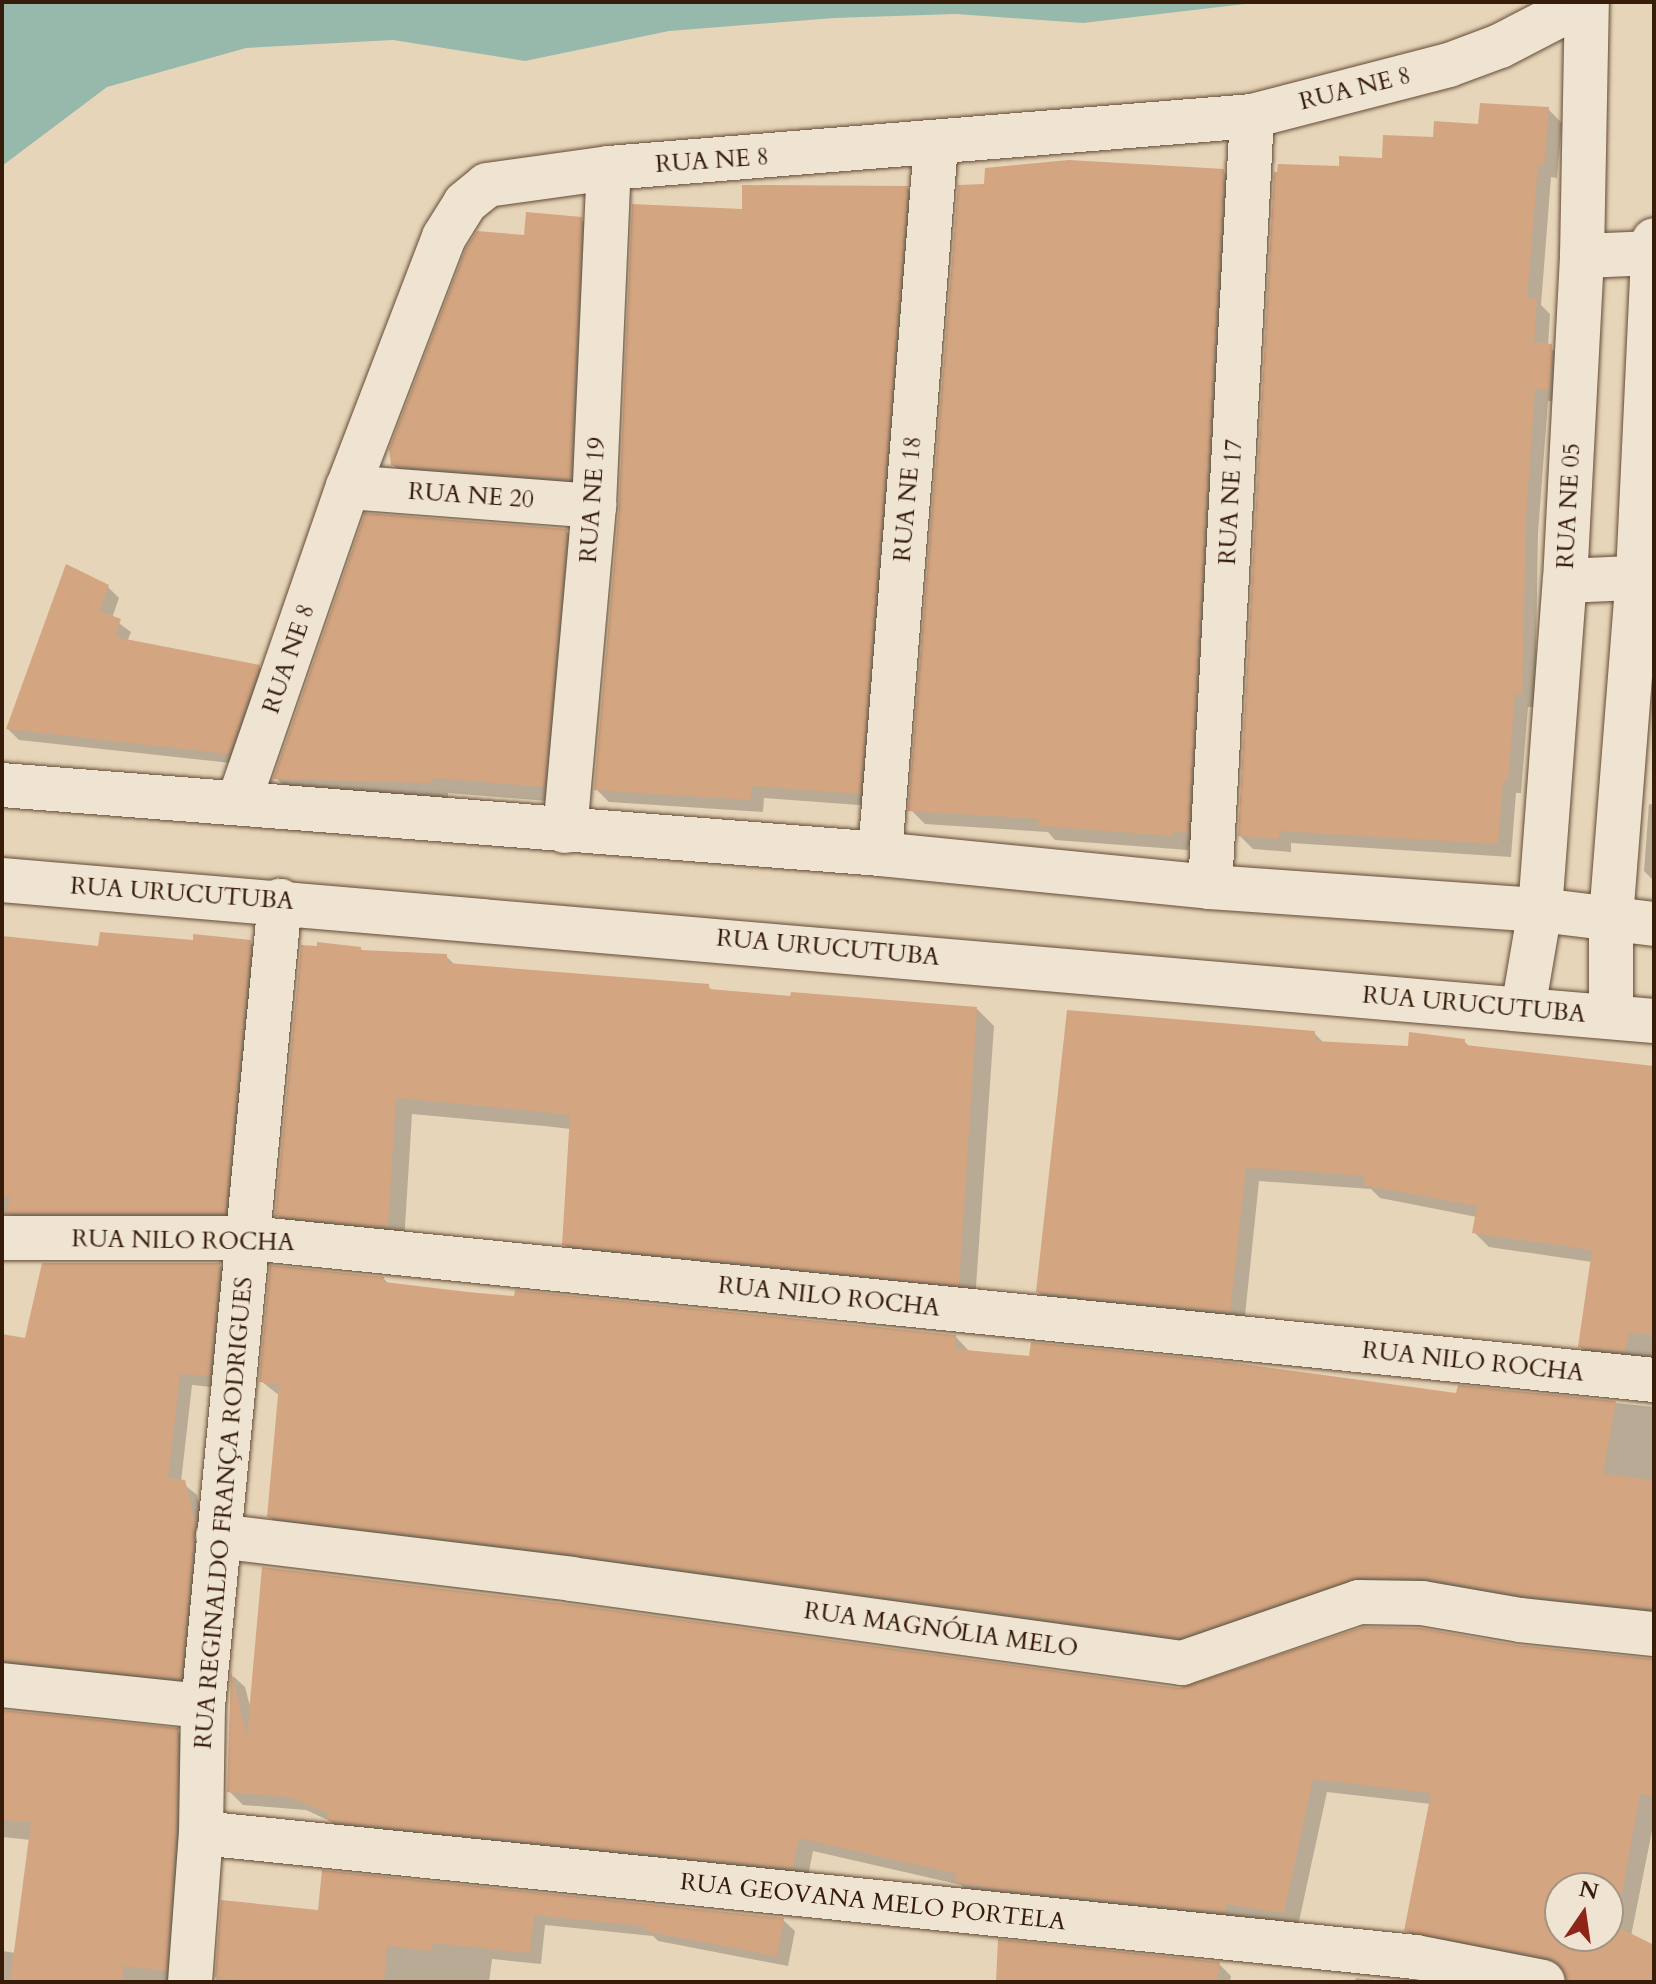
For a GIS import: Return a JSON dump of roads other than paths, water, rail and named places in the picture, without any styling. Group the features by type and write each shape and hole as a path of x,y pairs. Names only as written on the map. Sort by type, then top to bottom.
{"street":[{"name":"RUA NE 8","path":"239,801 348,487 444,237 465,203 487,185 609,168 936,144 1252,116 1449,65 1500,46 1586,2"},
{"name":"RUA NE 05","path":"1523,1009 1540,910 1565,581 1582,256 1586,2"},
{"name":"RUA NE 17","path":"1210,887 1252,116"},
{"name":"RUA NE 18","path":"880,854 936,144"},
{"name":"RUA NE 19","path":"565,831 594,506 609,168"},
{"path":"1611,1017 1611,918 1646,576 1654,240"},
{"path":"1582,256 1654,253"},
{"name":"RUA NE 20","path":"348,487 594,506"},
{"path":"1565,581 1646,576"},
{"path":"2,785 239,801 565,831 880,854 1210,887 1540,910 1654,924"},
{"name":"RUA URUCUTUBA","path":"2,880 280,901 1654,1021"},
{"name":"RUA REGINALDO FRANÇA RODRIGUES","path":"190,1982 201,1833 203,1706 280,901"},
{"name":"RUA NILO ROCHA","path":"2,1238 249,1238 1654,1380"},
{"name":"RUA MAGNÓLIA MELO","path":"218,1536 586,1581 1182,1663 1359,1602 1422,1603 1520,1620 1654,1634"},
{"path":"2,1685 203,1706"},
{"name":"RUA GEOVANA MELO PORTELA","path":"201,1833 1416,1957 1543,1982"}]}
